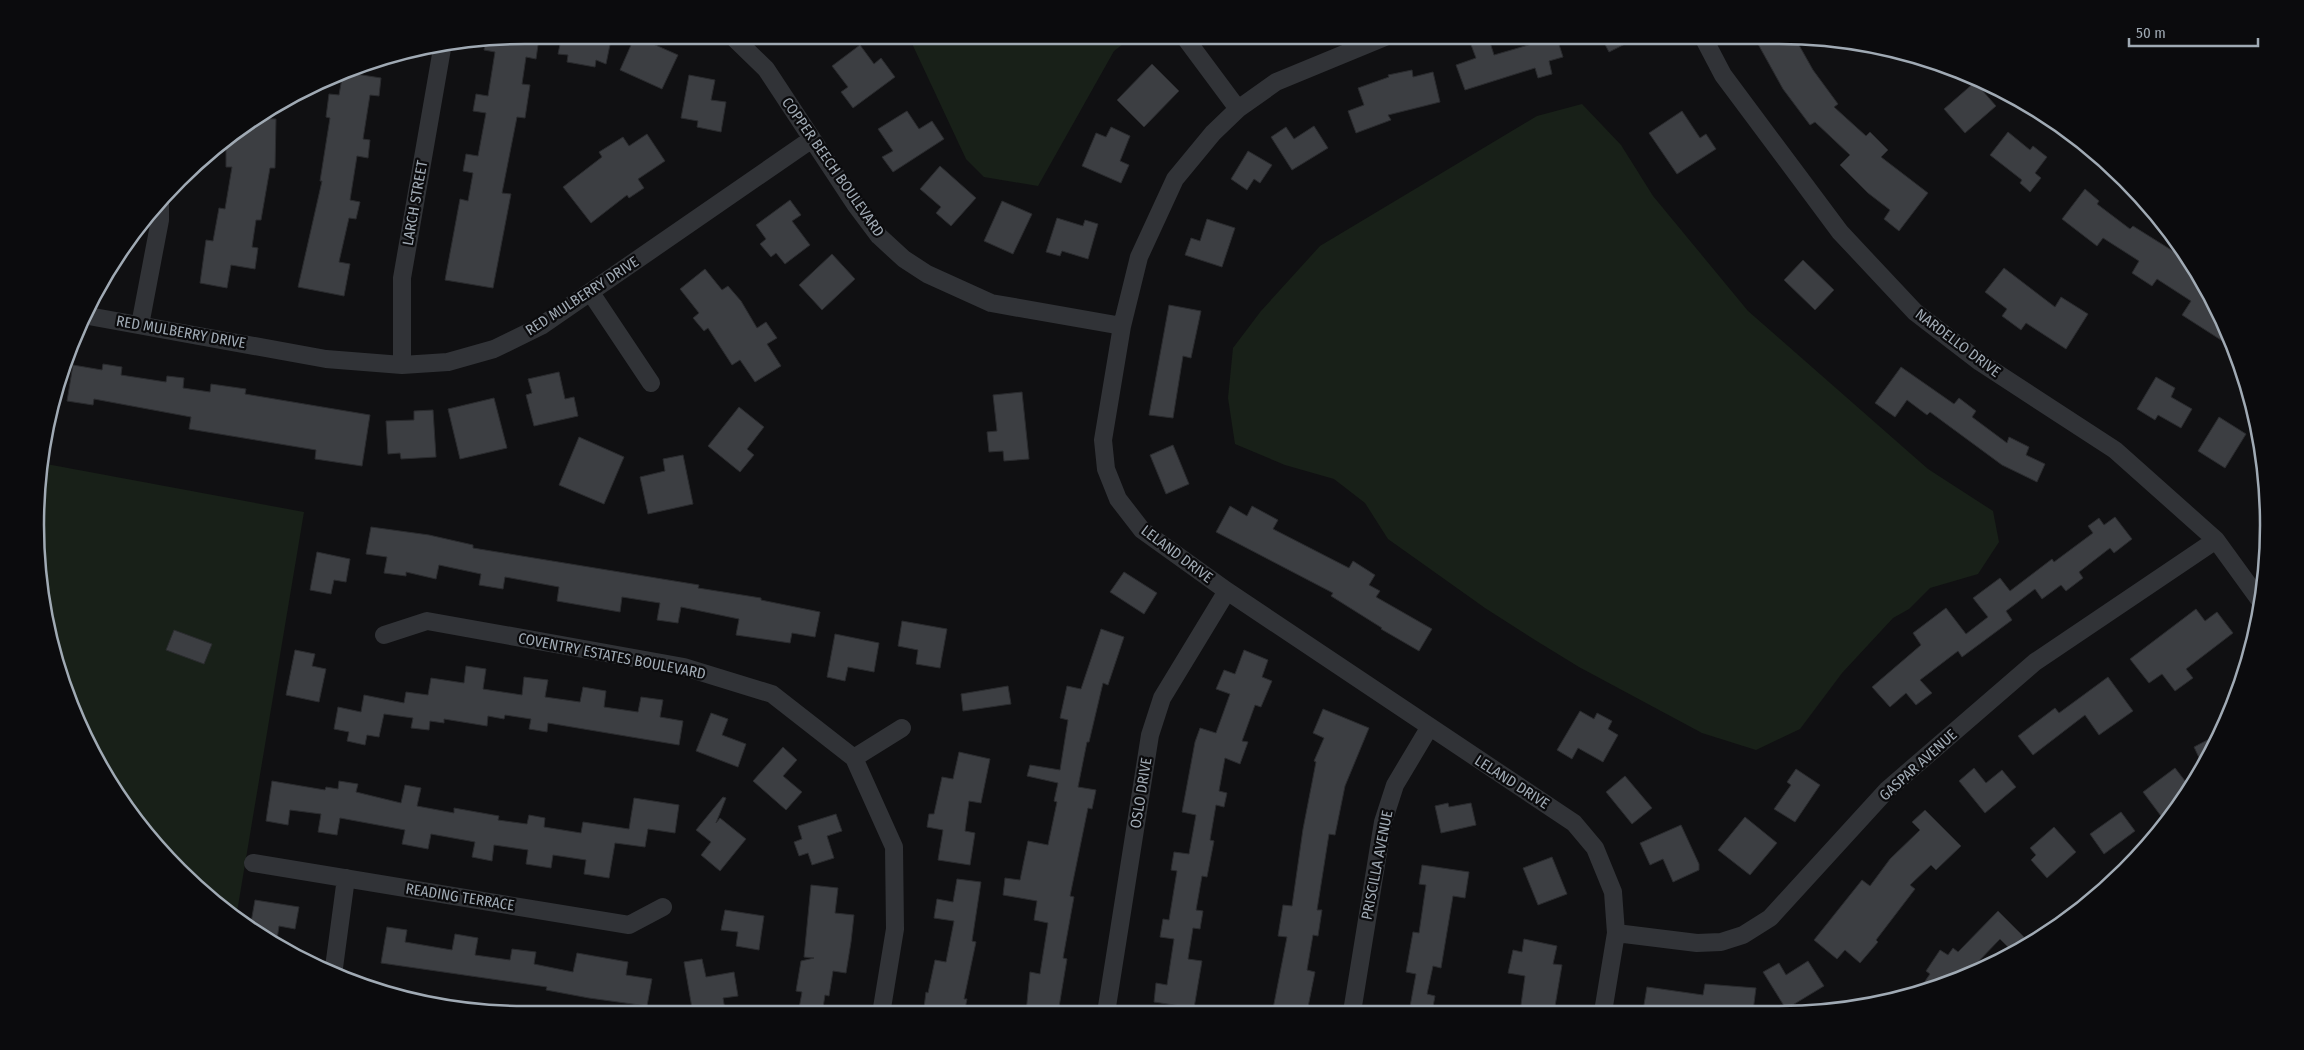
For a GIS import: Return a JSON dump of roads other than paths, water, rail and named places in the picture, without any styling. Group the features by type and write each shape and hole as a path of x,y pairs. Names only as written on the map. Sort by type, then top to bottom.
{"street":[{"name":"COPPER BEECH BOULEVARD","path":"740,44 766,69 855,204 879,236 904,259 927,274 991,303 1122,326"},
{"path":"1190,44 1238,109"},
{"name":"LELAND DRIVE","path":"1368,44 1276,82 1238,109 1213,134 1175,179 1139,257 1122,326 1103,440 1106,469 1118,499 1142,530 1227,591 1429,728 1574,823 1595,848 1613,892 1616,933 1604,1006"},
{"name":"NARDELLO DRIVE","path":"1707,44 1723,75 1840,232 1915,312 1980,362 2115,450 2216,540 2255,594"},
{"name":"LARCH STREET","path":"402,365 402,278 442,51"},
{"name":"RED MULBERRY DRIVE","path":"91,316 326,359 402,365 448,362 494,349 542,326 812,139"},
{"path":"140,325 160,212"},
{"path":"591,293 651,383"},
{"name":"GASPAR AVENUE","path":"1616,933 1697,943 1721,942 1744,934 1770,918 1887,790 2035,662 2216,540"},
{"name":"OSLO DRIVE","path":"1107,1006 1150,735 1162,698 1227,591"},
{"name":"COVENTRY ESTATES BOULEVARD","path":"384,635 427,621 684,667 772,694 854,758 894,847 895,929 882,1006"},
{"path":"854,758 902,728"},
{"name":"PRISCILLA AVENUE","path":"1353,1006 1383,822 1395,785 1429,728"},
{"name":"READING TERRACE","path":"253,862 629,925 663,907"},
{"path":"333,967 346,878"}]}
